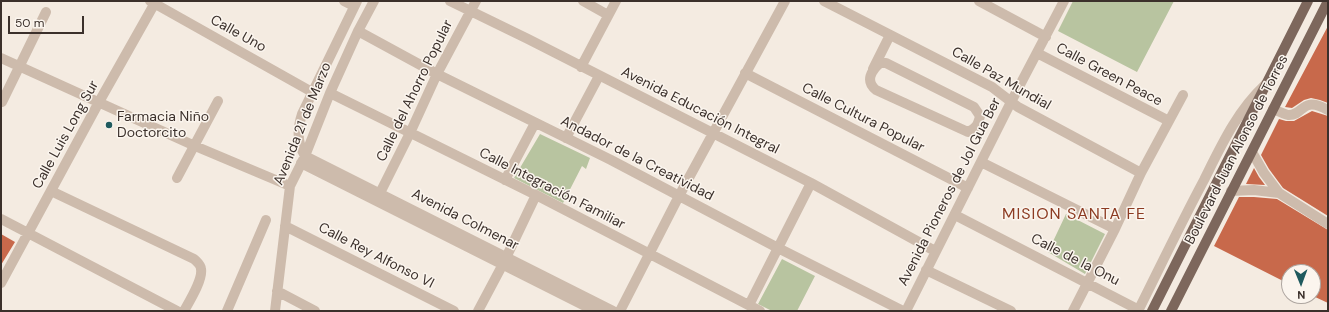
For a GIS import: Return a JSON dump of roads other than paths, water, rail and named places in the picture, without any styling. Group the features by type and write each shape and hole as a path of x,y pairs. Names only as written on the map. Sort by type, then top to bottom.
{"main road":[{"name":"Boulevard Juan Alonso de Torres","path":"1152,311 1308,1"},
{"name":"Boulevard Juan Alonso de Torres","path":"1171,311 1328,1"}],"street":[{"path":"303,159 298,139 299,123 312,92 355,4 344,1"},
{"name":"Avenida 21 de Marzo","path":"275,311 290,186 358,30 374,1"},
{"name":"Avenida Educación Integral","path":"450,1 811,182 935,251"},
{"name":"Calle del Ahorro Popular","path":"380,193 437,74 476,1"},
{"path":"582,1 608,15"},
{"path":"581,67 616,1"},
{"path":"620,311 679,196 785,1"},
{"name":"Calle Paz Mundial","path":"824,1 992,87 1011,102 1141,173"},
{"path":"978,1 1046,37"},
{"name":"Avenida Pioneros de Jol Gua Ber","path":"904,311 955,215 1011,102 1064,1"},
{"name":"Calle Uno","path":"154,2 312,92"},
{"name":"Calle Luis Long Sur","path":"1,283 154,2"},
{"path":"2,102 46,12"},
{"name":"Andador de la Creatividad","path":"358,30 437,74 566,138 778,248 904,311"},
{"path":"873,69 880,63 886,63 974,107 980,116 979,123 974,129 968,132 873,88 870,81 871,75 873,69 890,35"},
{"name":"Calle Green Peace","path":"1037,53 1169,121"},
{"path":"1,58 195,146 290,186"},
{"name":"Calle Cultura Popular","path":"745,73 968,188"},
{"path":"566,138 599,76"},
{"path":"1138,310 1198,190 1233,126 1246,105 1268,82"},
{"name":"Calle Integración Familiar","path":"330,93 536,195 760,311"},
{"path":"1073,311 1115,229 1141,173 1183,95"},
{"path":"177,178 218,101"},
{"path":"1273,109 1289,115 1309,104 1318,104 1328,110"},
{"path":"505,180 535,123"},
{"path":"1252,152 1264,173 1279,194"},
{"name":"Avenida Colmenar","path":"303,159 380,193 594,311"},
{"name":"Avenida Colmenar","path":"303,159 505,261 613,311"},
{"path":"981,162 1115,229"},
{"path":"749,306 811,182"},
{"path":"1231,191 1254,190 1279,194 1328,224"},
{"path":"51,191 194,259 200,265 201,273 184,311"},
{"path":"478,311 505,261 536,195"},
{"name":"Calle de la Onu","path":"955,215 1138,310"},
{"path":"1,219 177,311"},
{"path":"227,311 266,220"},
{"name":"Calle Rey Alfonso VI","path":"285,226 454,311"},
{"path":"926,270 1011,311"},
{"path":"277,291 315,311"}],"place":[{"name":"Farmacia Niño Doctorcito","path":"109,125"}],"district":[{"name":"MISION SANTA FE","path":"1074,215"}]}
